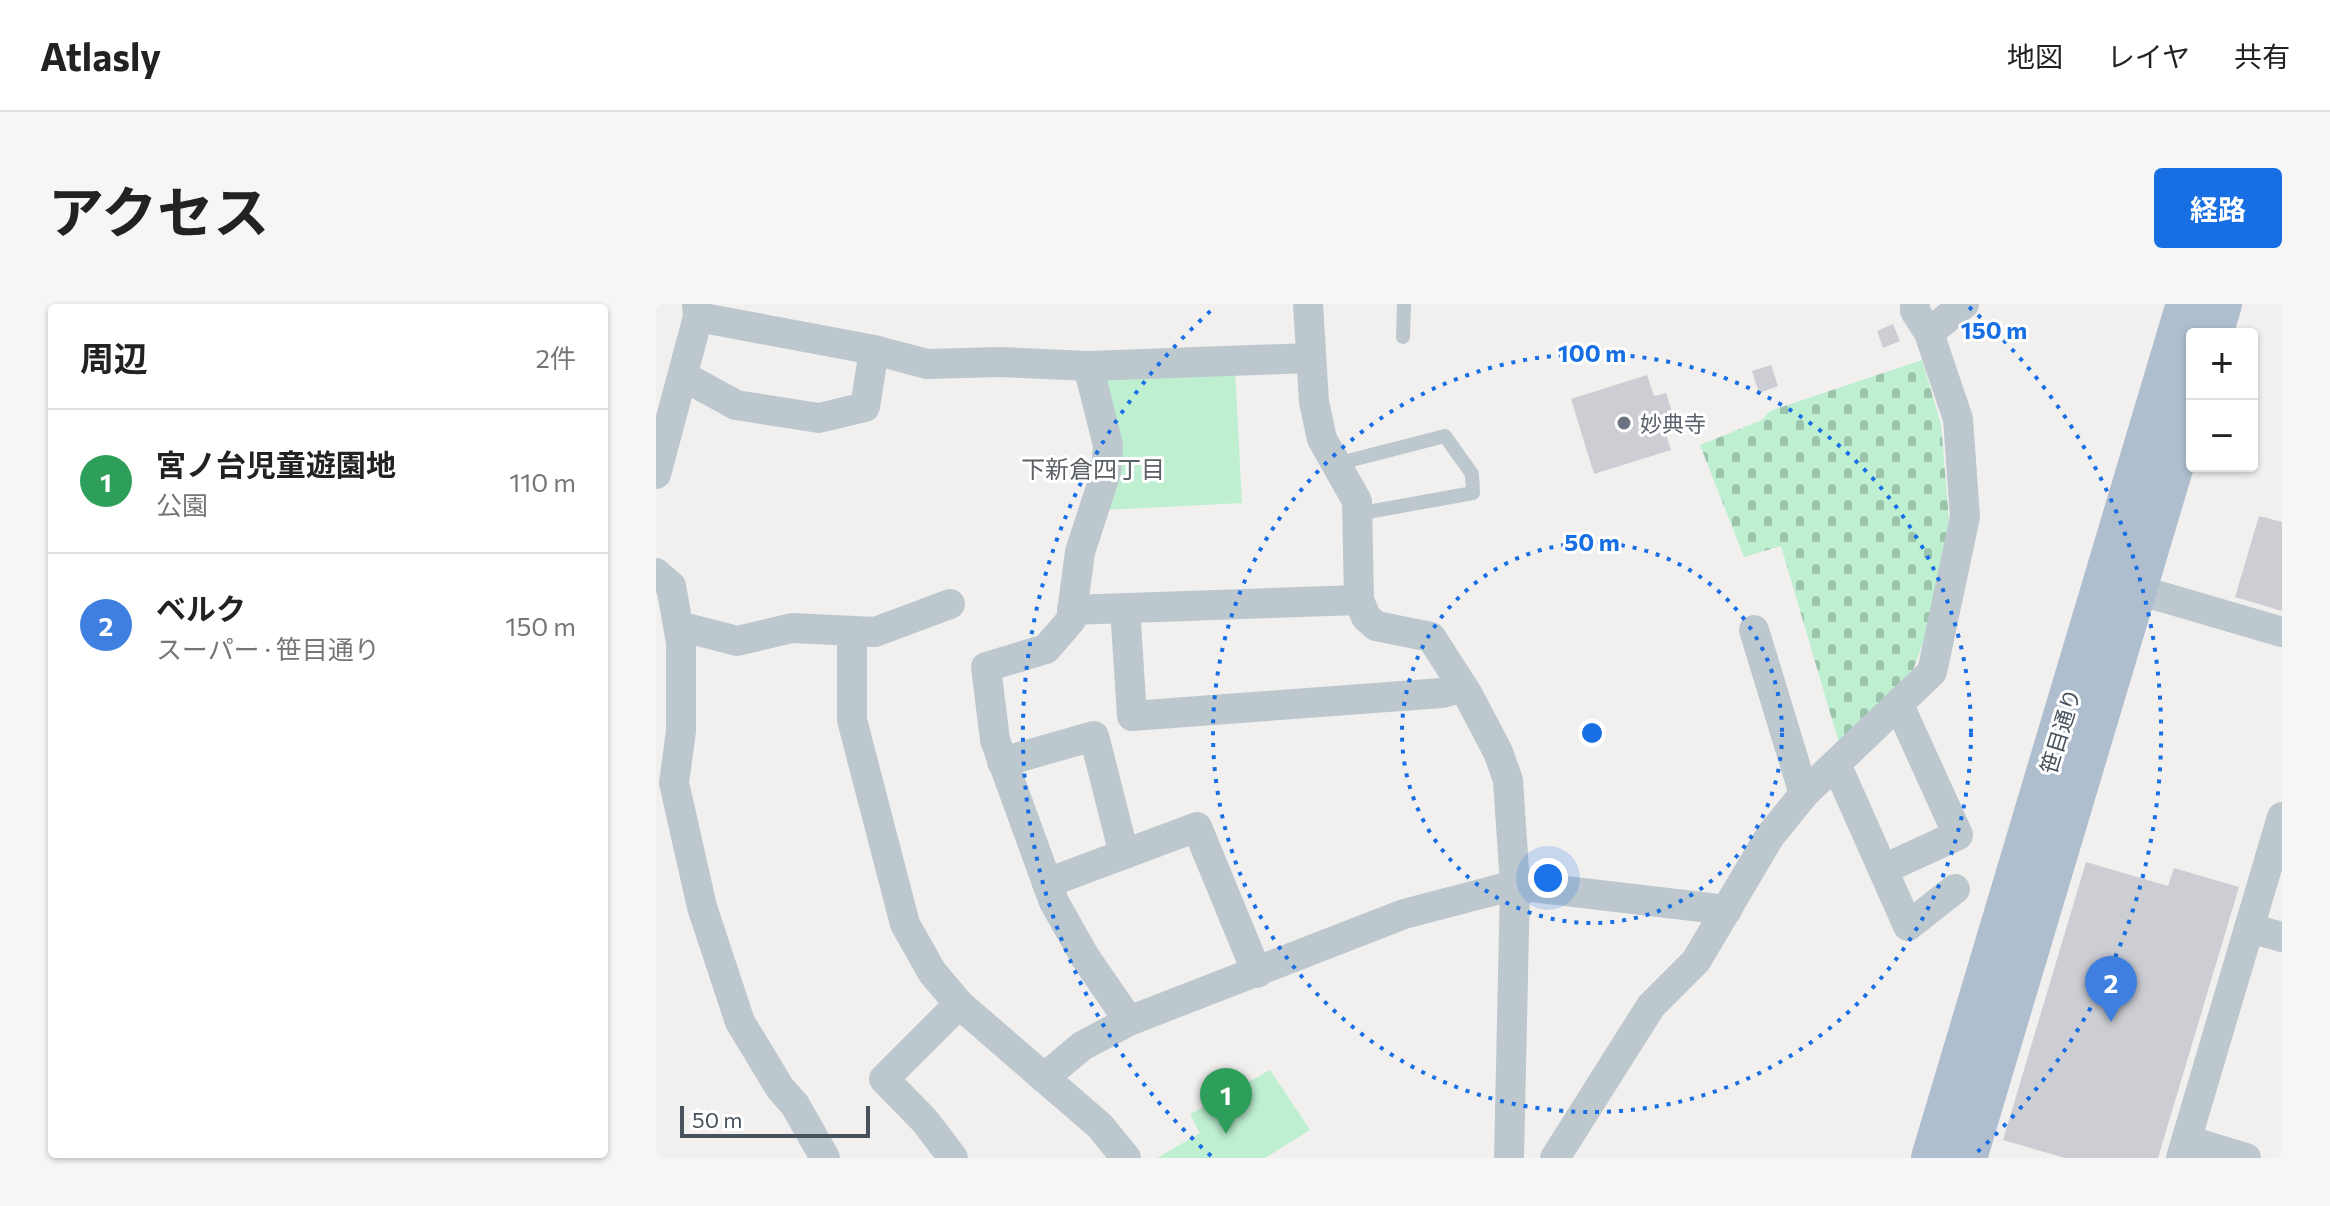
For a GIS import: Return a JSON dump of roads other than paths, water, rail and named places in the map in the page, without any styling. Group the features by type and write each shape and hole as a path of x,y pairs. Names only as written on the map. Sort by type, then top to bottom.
{"main road":[{"name":"笹目通り","path":"1962,1157 2188,304"},
{"path":"2213,328 2220,304"},
{"name":"笹目通り","path":"1962,1157 2191,400"}],"street":[{"path":"1308,304 1314,402 1322,439 1357,501 1359,600 1366,617 1376,626 1431,637 1463,687 1498,752 1508,780 1515,885 1509,1158"},
{"path":"1555,1158 1651,1006 1696,961 1770,836 1804,794 1932,672 1965,517 1958,419 1929,333 1915,311 1915,304"},
{"path":"1929,333 1964,304"},
{"path":"656,474 698,311 758,316 927,364 1000,362 1088,366 1310,358"},
{"path":"683,376 736,405 819,418 865,407 874,350"},
{"path":"1088,366 1108,445 1106,472 1080,552 1071,620 1046,649 986,667 995,740 1054,902 1085,957 1129,1021"},
{"path":"656,573 671,586 679,626 681,731 674,783 702,907 740,1022 780,1088 795,1105 825,1158"},
{"path":"2135,589 2282,632"},
{"path":"1072,610 1359,600"},
{"path":"679,626 737,641 792,628 875,632 950,604"},
{"path":"1125,608 1132,716 1442,693 1463,687"},
{"path":"1754,630 1804,794"},
{"path":"852,631 852,720 905,924 932,972 959,1004 1100,1126 1126,1158"},
{"path":"1884,869 1958,835 1899,705"},
{"path":"1002,762 1094,736 1124,854"},
{"path":"1836,764 1908,926 1955,889"},
{"path":"2246,1158 2184,1149 2282,817"},
{"path":"1047,883 1197,827 1257,973"},
{"path":"1044,1078 1082,1046 1129,1021 1404,914 1515,885 1727,910"},
{"path":"2249,928 2282,937"},
{"path":"953,1158 925,1121 884,1079 959,1004"}],"lane":[{"path":"1403,337 1404,304"},
{"path":"1336,464 1445,436 1472,474 1473,493 1357,514"}],"place":[{"name":"妙典寺","path":"1624,423"},
{"name":"ベルク","path":"2111,1022"},
{"name":"宮ノ台児童遊園地","path":"1226,1134"}],"district":[{"name":"下新倉四丁目","path":"1093,468"}]}
